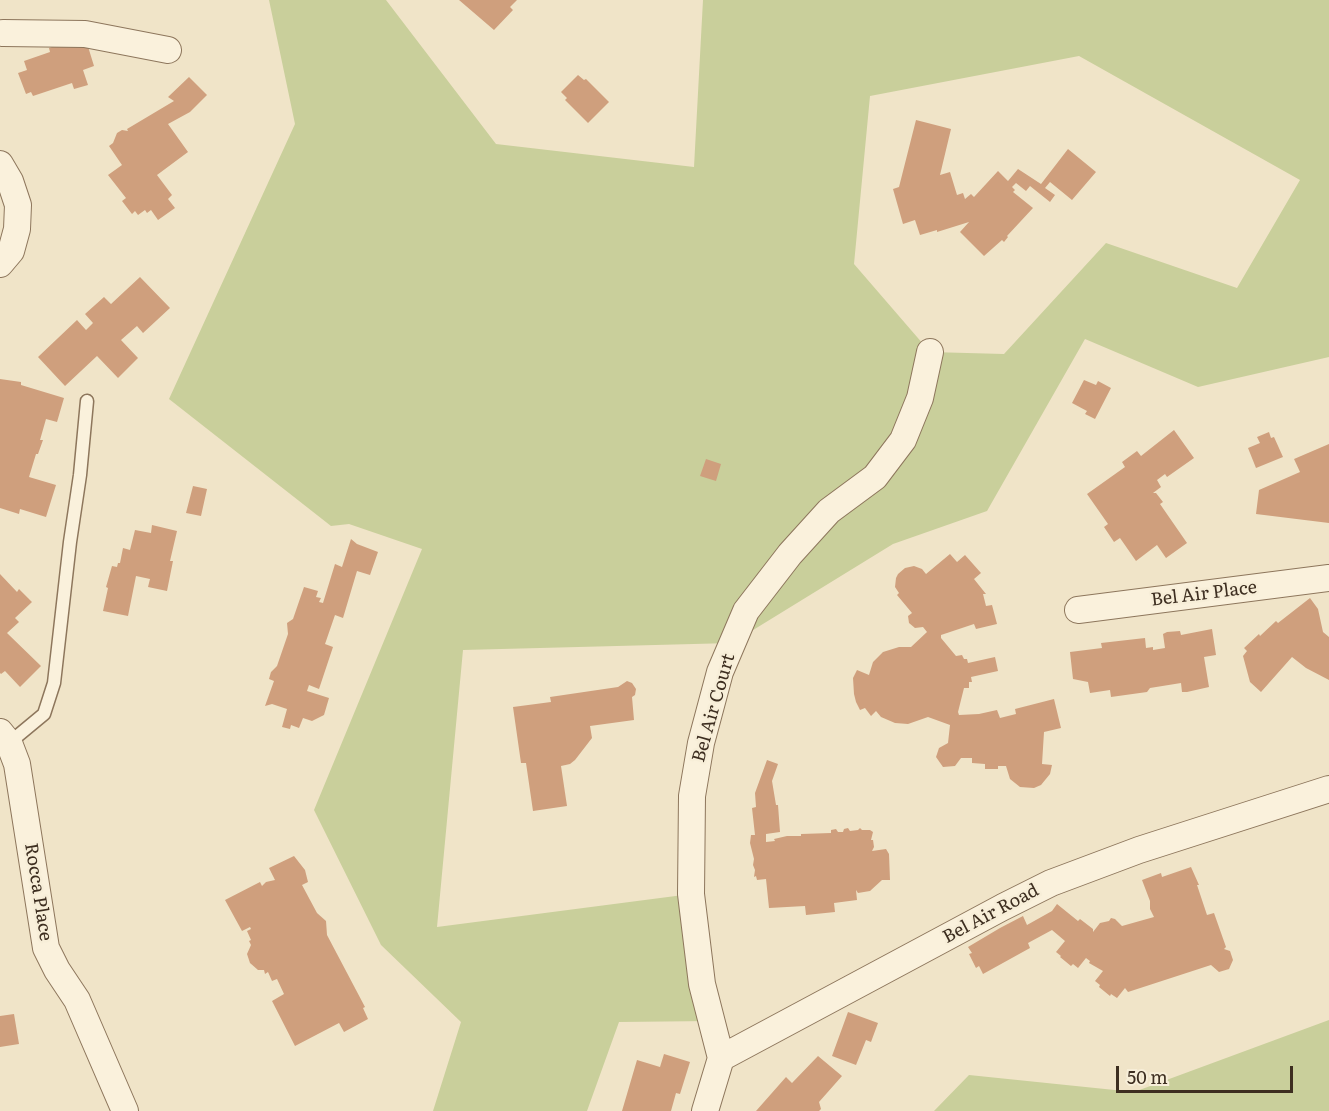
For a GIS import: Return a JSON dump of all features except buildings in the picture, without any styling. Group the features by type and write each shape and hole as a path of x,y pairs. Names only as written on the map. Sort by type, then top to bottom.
{"street":[{"path":"1,34 85,34 168,50"},
{"path":"0,164 10,181 18,205 17,229 10,250 0,264"},
{"name":"Bel Air Court","path":"721,1058 702,984 691,894 692,796 701,743 720,672 746,611 790,554 829,511 875,477 903,440 920,398 930,352"},
{"name":"Bel Air Place","path":"1078,610 1329,578"},
{"name":"Rocca Place","path":"4,738 17,764 24,796 46,948 57,970 77,1000 125,1111"},
{"name":"Bel Air Road","path":"721,1058 1051,883 1139,850 1329,789"},
{"path":"705,1111 721,1058"}],"lane":[{"path":"4,738 44,714 54,683 80,476 87,400"}],"green space":[{"path":"269,0 386,0 496,144 694,167 703,0 1329,0 1329,357 1198,387 1085,339 987,511 893,544 732,643 463,650 437,927 691,894 711,1021 619,1022 587,1111 433,1111 461,1022 381,945 314,810 422,549 349,524 331,526 169,399 295,124","holes":["1079,56 1300,180 1237,288 1106,243 1004,354 930,352 854,264 870,96"]},
{"path":"1329,1020 1329,1111 934,1111 969,1075 1134,1092"}]}
